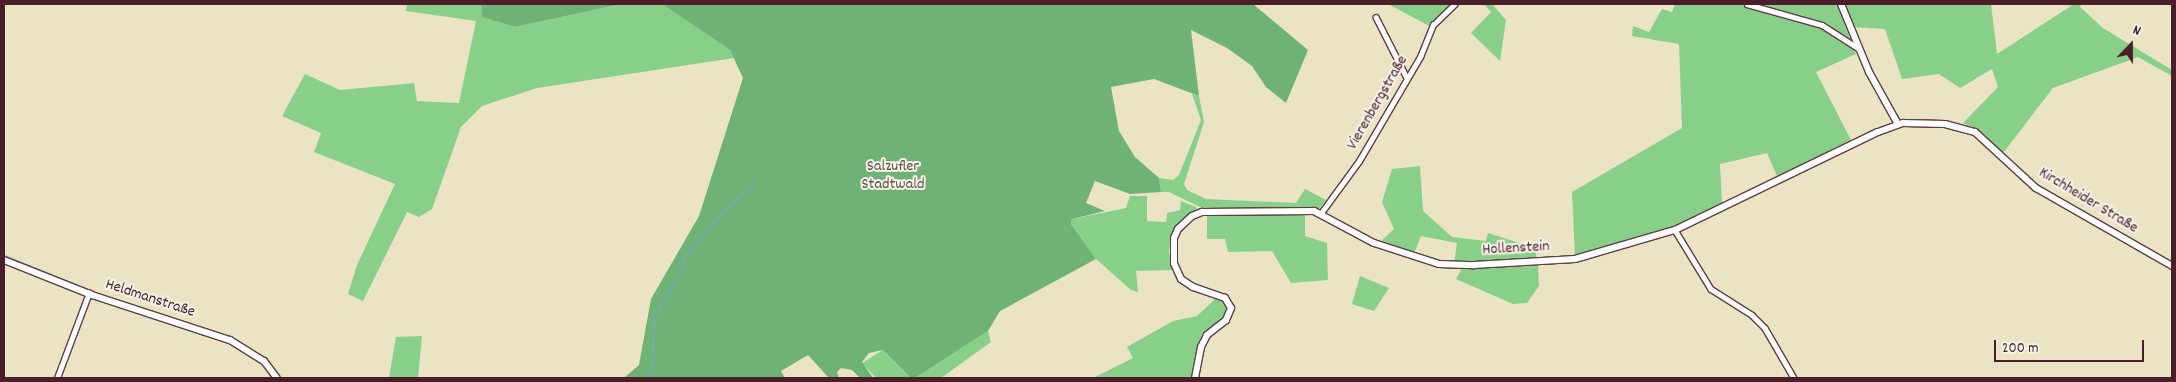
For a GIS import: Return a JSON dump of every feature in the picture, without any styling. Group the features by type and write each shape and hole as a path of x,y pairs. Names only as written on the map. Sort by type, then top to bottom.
{"main road":[{"path":"1841,4 1858,48 1898,124"},
{"name":"Hollenstein","path":"1195,378 1200,348 1207,335 1226,320 1231,308 1225,298 1193,287 1181,279 1174,263 1174,238 1183,222 1192,216 1209,211 1320,213 1374,243 1419,260 1455,265 1575,259 1675,230 1898,124"},
{"name":"Kirchheider Straße","path":"1898,124 1945,124 1975,132 2036,188 2172,266"},
{"name":"Heldmanstraße","path":"4,260 89,294 230,340 264,361 277,378"}],"street":[{"name":"Vierenbergstraße","path":"1320,213 1359,161 1407,78 1433,25 1455,4"},
{"path":"1747,4 1822,24 1858,48"},
{"path":"1376,17 1407,78"},
{"path":"1675,230 1711,289 1752,315 1765,328 1794,378"},
{"path":"56,378 89,294"}],"green space":[{"path":"407,4 481,4 482,17 515,27 621,4 662,4 730,50 734,58 537,88 482,106 461,127 432,209 419,217 407,212 363,301 348,294 357,265 395,184 314,152 321,133 282,116 305,74 340,90 414,83 417,101 459,103 476,21 406,11"},
{"path":"481,4 621,4 515,27 482,17"},
{"name":"Salzufler Stadtwald","path":"662,4 1253,4 1308,50 1286,103 1266,87 1252,66 1227,48 1191,30 1199,96 1154,79 1111,87 1119,131 1135,157 1159,178 1161,192 1130,194 1095,181 1086,203 1105,211 1072,219 1071,224 1096,259 1000,311 988,331 915,378 911,378 883,350 869,353 862,362 873,378 860,378 852,370 841,368 837,372 839,378 829,378 808,355 781,371 785,378 624,378 639,365 651,299 699,216 743,78 730,50"},
{"path":"1388,4 1457,4 1431,27"},
{"path":"1484,4 1492,4 1506,20 1500,61 1471,33 1491,12"},
{"path":"1675,4 1837,4 1856,54 1816,72 1852,142 1777,176 1767,153 1720,164 1722,203 1675,227 1575,256 1572,192 1682,128 1679,44 1632,36 1633,26 1649,32 1662,9 1672,12"},
{"path":"1843,4 1991,4 1997,54 2074,4 2081,4 2080,7 2103,28 2172,70 2172,76 2138,57 2053,88 2003,153 1976,129 1963,123 1998,87 1992,69 1960,88 1939,74 1902,79 1885,29 1852,27"},
{"path":"1192,94 1199,96 1204,122 1184,184 1187,190 1206,199 1296,203 1305,189 1326,200 1318,210 1202,208 1169,192 1161,192 1159,178 1173,180 1179,175 1201,120"},
{"path":"1420,166 1423,211 1452,237 1486,241 1488,233 1536,248 1536,260 1454,263 1457,243 1421,236 1413,256 1379,243 1394,229 1382,202 1392,169"},
{"path":"1130,196 1147,196 1147,221 1166,222 1167,213 1180,210 1181,201 1196,207 1197,211 1182,221 1171,237 1169,251 1173,270 1136,271 1138,292 1131,290 1096,259 1071,224 1072,219 1126,208"},
{"path":"1305,213 1305,236 1327,243 1328,280 1291,283 1272,251 1228,252 1225,239 1207,239 1207,214"},
{"path":"1538,266 1539,286 1527,303 1513,304 1456,279 1463,267"},
{"path":"1360,276 1389,288 1374,311 1352,304"},
{"path":"1217,297 1228,305 1228,312 1205,335 1193,378 1093,378 1133,358 1127,347 1173,321 1197,316"},
{"path":"988,331 991,342 941,378 915,378"},
{"path":"422,336 418,378 389,378 396,337"},
{"path":"883,350 911,378 876,378 862,363"}],"waterway":[{"path":"645,378 652,365 654,318 684,264 682,260 726,208 756,182"},
{"path":"4,255 88,289"}]}
